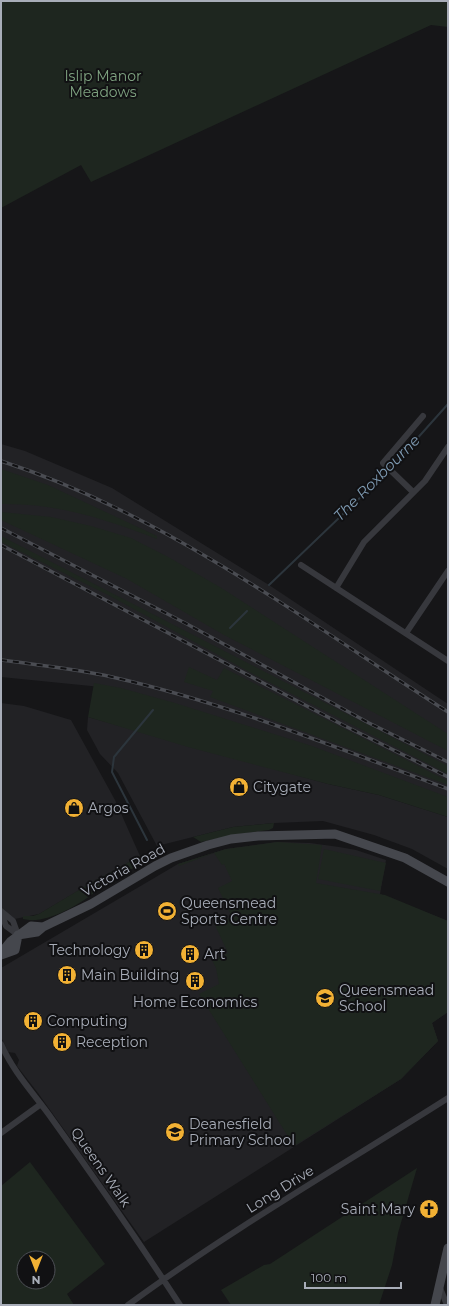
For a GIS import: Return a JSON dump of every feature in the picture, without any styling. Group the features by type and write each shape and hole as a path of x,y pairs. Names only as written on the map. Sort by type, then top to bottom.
{"street":[{"path":"413,492 383,463 423,416"},
{"path":"336,588 364,542 425,481 448,447"},
{"path":"302,565 448,661"},
{"path":"406,633 448,571"},
{"name":"Victoria Road","path":"1,954 11,941 31,926 43,927 91,904 171,858 208,845 231,839 285,834 335,834 405,858 448,882"},
{"path":"1,912 13,921 18,935"},
{"name":"Queens Walk","path":"1,1044 16,1072 41,1104 180,1305"},
{"name":"Long Drive","path":"128,1305 163,1279 448,1098"},
{"path":"1,1133 41,1104"},
{"path":"435,1305 448,1248"},
{"path":"440,1286 447,1305"}],"shaded area":[{"path":"1,444 25,451 112,488 269,585 448,704 448,808 111,688 1,677"},
{"path":"1,703 24,706 71,720 115,800 140,856 39,914 5,921 1,924"},
{"path":"88,717 328,784 379,795 448,817 448,869 412,849 374,835 323,821 274,823 233,827 157,846 118,773 100,754 87,730"},
{"name":"Queensmead School","path":"277,842 310,843 339,847 356,850 386,860 380,894 448,921 448,1012 432,1023 438,1041 401,1079 144,1242 38,1093 17,1066 19,1060 15,1053 8,1052 1,1037 1,968 178,864 226,849"}],"green space":[{"name":"Islip Manor Meadows","path":"1,1 448,1 448,27 431,25 91,182 81,165 1,208"},
{"path":"1,469 48,485 157,536 157,539 100,519 61,509 22,504 1,504"},
{"path":"1,512 51,517 91,526 131,538 170,558 223,589 448,734 448,751 224,635 127,579 1,520"},
{"path":"1,536 448,766 448,774 257,676 108,595 1,542"},
{"path":"189,667 217,680 224,668 448,781 448,785 210,697 213,691 184,682"},
{"path":"94,683 121,688 175,703 312,746 448,797 448,817 379,795 328,784 188,747 88,717"},
{"path":"274,823 273,828 269,830 239,834 201,842 193,837 233,827"},
{"path":"277,842 322,845 316,883 385,895 448,921 448,1012 432,1023 438,1041 401,1079 294,1146 199,994 219,984 216,968 212,960 228,953 215,925 232,917 218,888 232,881 224,864 222,865 214,853 179,866 178,864 226,849"},
{"path":"324,849 386,863 380,891 318,879"},
{"path":"140,856 143,861 140,864 108,880 94,893 70,909 51,917 32,920 23,919 23,916 33,916 39,914 94,881"},
{"path":"30,1162 105,1264 67,1294 74,1305 1,1305 1,1186"},
{"path":"417,1168 398,1233 392,1265 379,1305 231,1305 221,1290 264,1265 270,1264"}],"waterway":[{"name":"The Roxbourne","path":"269,585 389,470 448,404"},
{"name":"The Roxbourne","path":"230,628 247,611"},
{"name":"The Roxbourne","path":"147,840 112,772 114,757 153,710"}],"railway":[{"path":"1,461 61,483 120,510 177,540 232,572 448,712"},
{"path":"1,528 185,623 369,723 448,762"},
{"path":"1,545 343,725 448,777"},
{"path":"1,660 98,674 197,700 282,727 448,789"}],"place":[{"name":"Citygate","path":"239,787"},
{"name":"Argos","path":"74,808"},
{"name":"Queensmead Sports Centre","path":"167,911"},
{"name":"Technology","path":"144,950"},
{"name":"Art","path":"190,954"},
{"name":"Main Building","path":"67,975"},
{"name":"Home Economics","path":"195,981"},
{"name":"Queensmead School","path":"325,998"},
{"name":"Computing","path":"33,1021"},
{"name":"Reception","path":"62,1042"},
{"name":"Deanesfield Primary School","path":"175,1132"},
{"name":"Saint Mary","path":"429,1209"}]}
